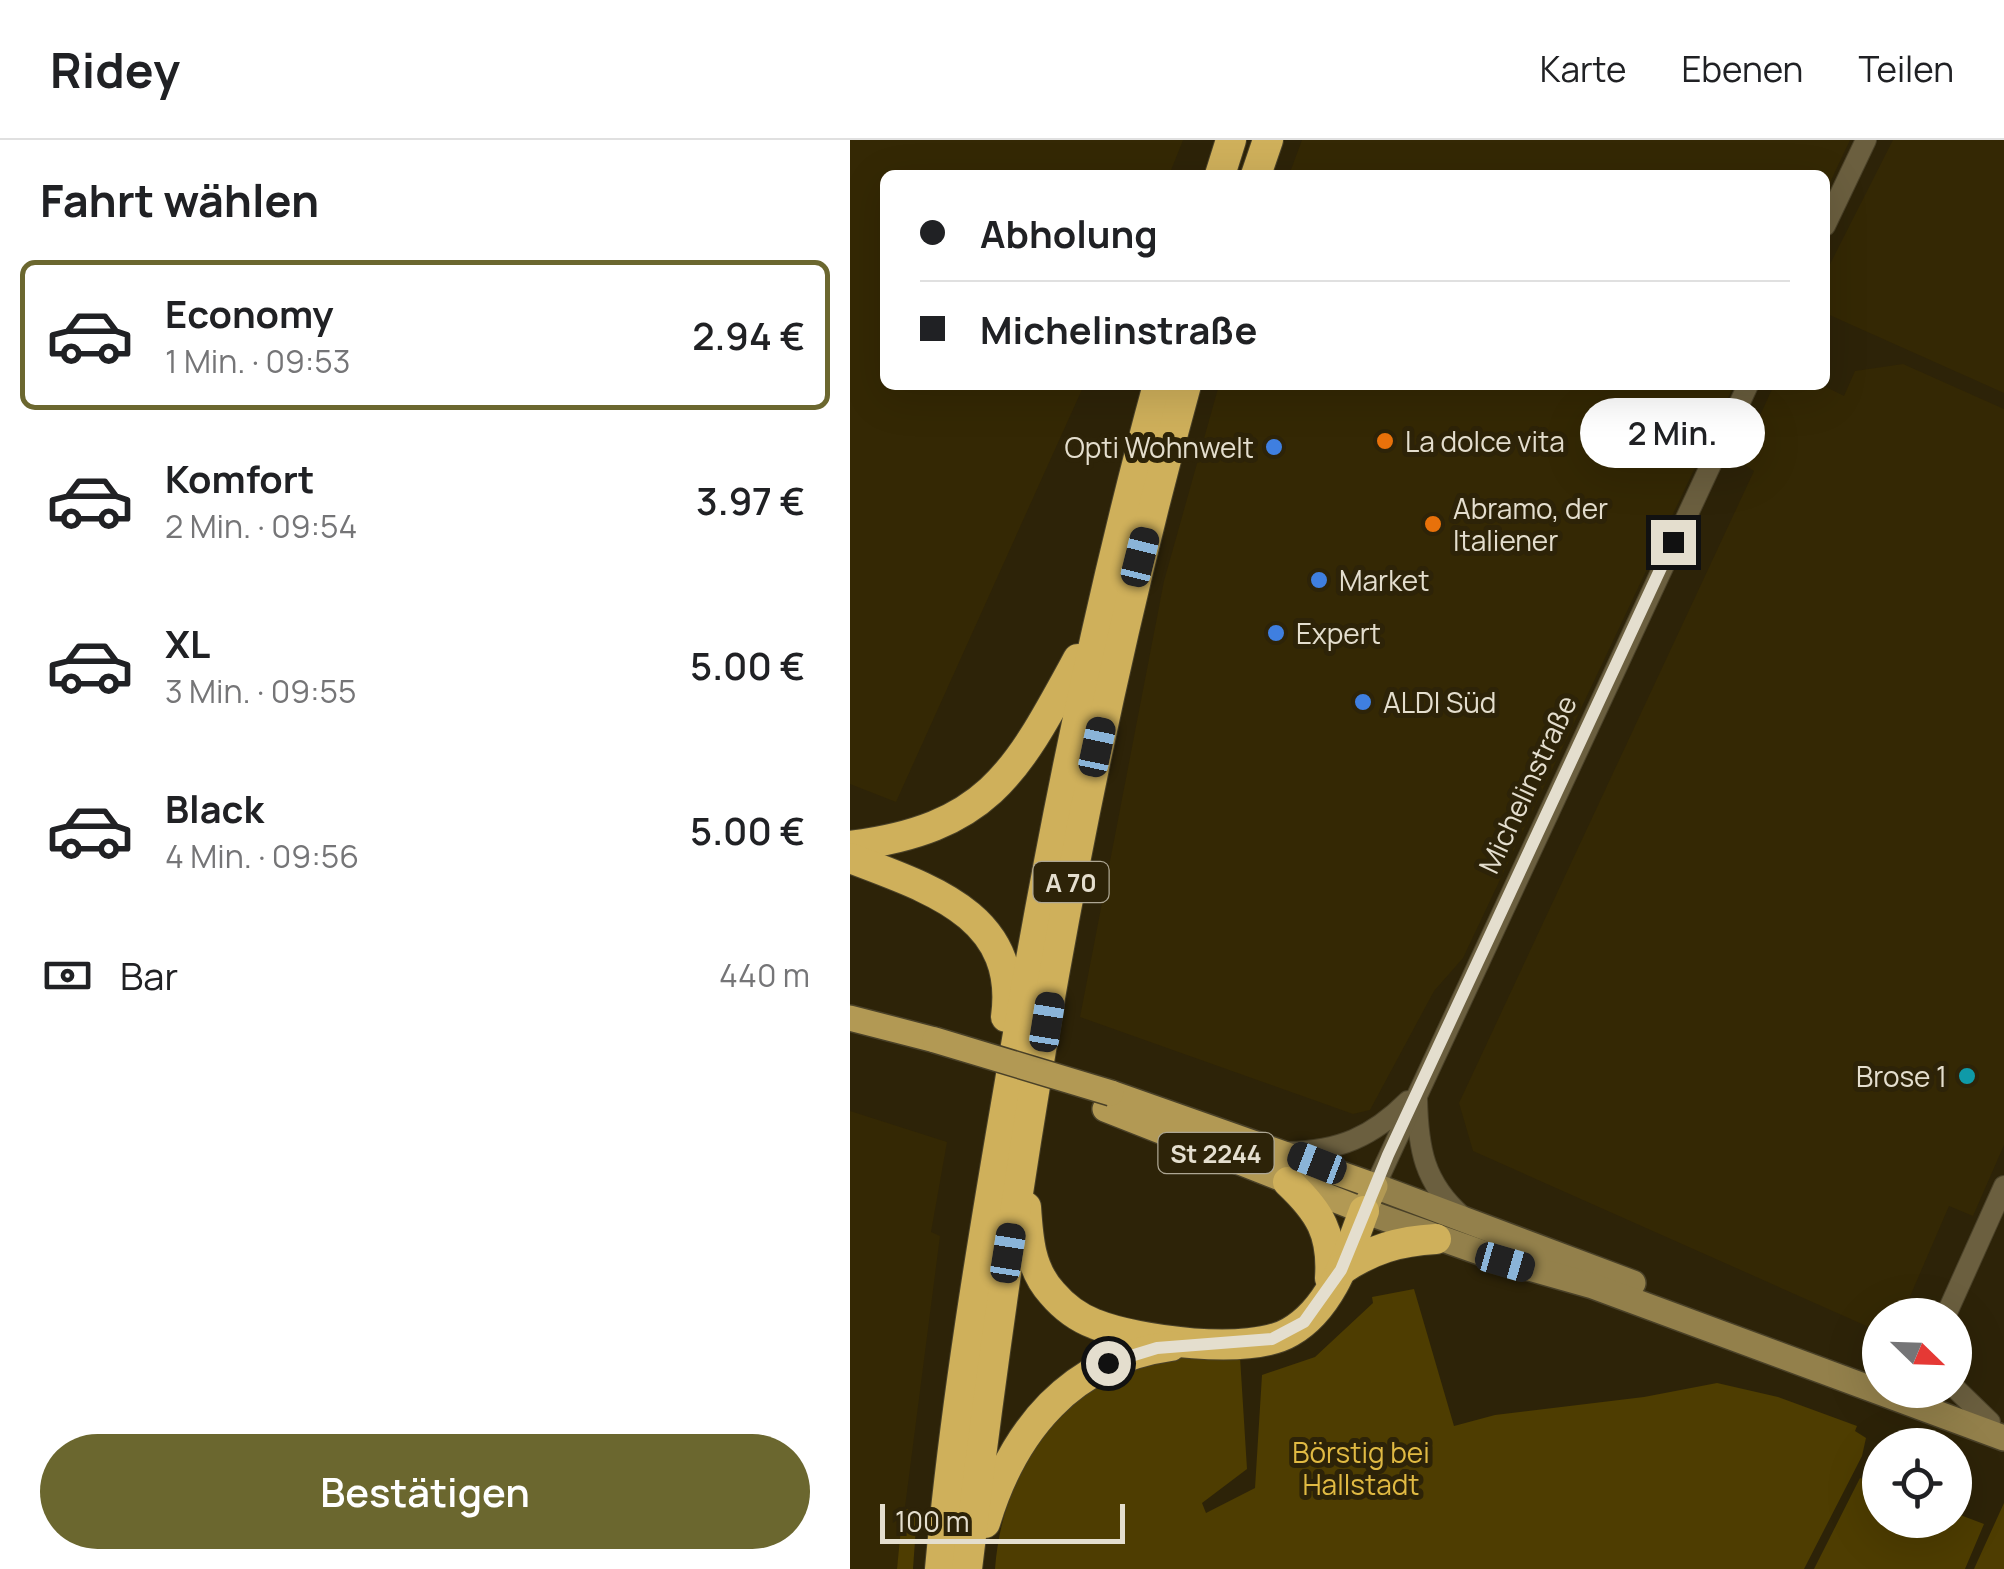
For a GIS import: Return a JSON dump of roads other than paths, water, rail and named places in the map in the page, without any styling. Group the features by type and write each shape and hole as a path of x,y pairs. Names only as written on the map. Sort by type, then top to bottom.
{"highway":[{"path":"1222,170 1232,140"},
{"path":"1258,170 1268,140"},
{"name":"A 70","path":"940,1569 965,1352 1050,845 1094,630 1157,390"},
{"name":"A 70","path":"969,1569 996,1332 1027,1134 1097,747 1149,520 1185,390"},
{"path":"850,846 917,834 955,818 989,796 1038,735 1094,630"},
{"path":"850,858 939,894 990,936 1007,984 1002,1043 1007,1094"},
{"path":"1027,1134 1028,1238 1034,1263 1050,1291 1074,1312 1105,1328 1194,1342 1254,1342 1288,1334 1317,1310 1335,1281 1369,1198"},
{"path":"1288,1167 1322,1217 1332,1247 1335,1281"},
{"path":"1335,1281 1364,1254 1392,1244 1436,1238"},
{"path":"969,1569 1002,1472 1049,1404 1087,1374 1126,1356 1194,1342"}],"main road":[{"name":"St 2244","path":"850,1018 933,1048 1108,1101 1369,1198 1468,1221 1862,1373"},
{"name":"St 2244","path":"850,1035 933,1048"},
{"name":"St 2244","path":"1369,1198 1436,1238 1593,1286 1862,1378"},
{"name":"St 2244","path":"1946,1408 2000,1428"}],"street":[{"path":"1830,216 1866,140"},
{"name":"Michelinstraße","path":"1369,1198 1746,390"},
{"path":"1288,1167 1373,1132 1417,1092"},
{"path":"1417,1092 1420,1154 1428,1176 1441,1198 1468,1221"},
{"path":"1954,1298 2004,1186"},
{"path":"1972,1403 2000,1428"}],"place":[{"name":"La dolce vita","path":"1385,441"},
{"name":"Opti Wohnwelt","path":"1274,447"},
{"name":"Abramo, der Italiener","path":"1433,524"},
{"name":"Market","path":"1319,580"},
{"name":"Expert","path":"1276,633"},
{"name":"ALDI Süd","path":"1363,702"},
{"name":"Brose 1","path":"1967,1076"}],"park label":[{"name":"Börstig bei Hallstadt","path":"1361,1468"}]}
